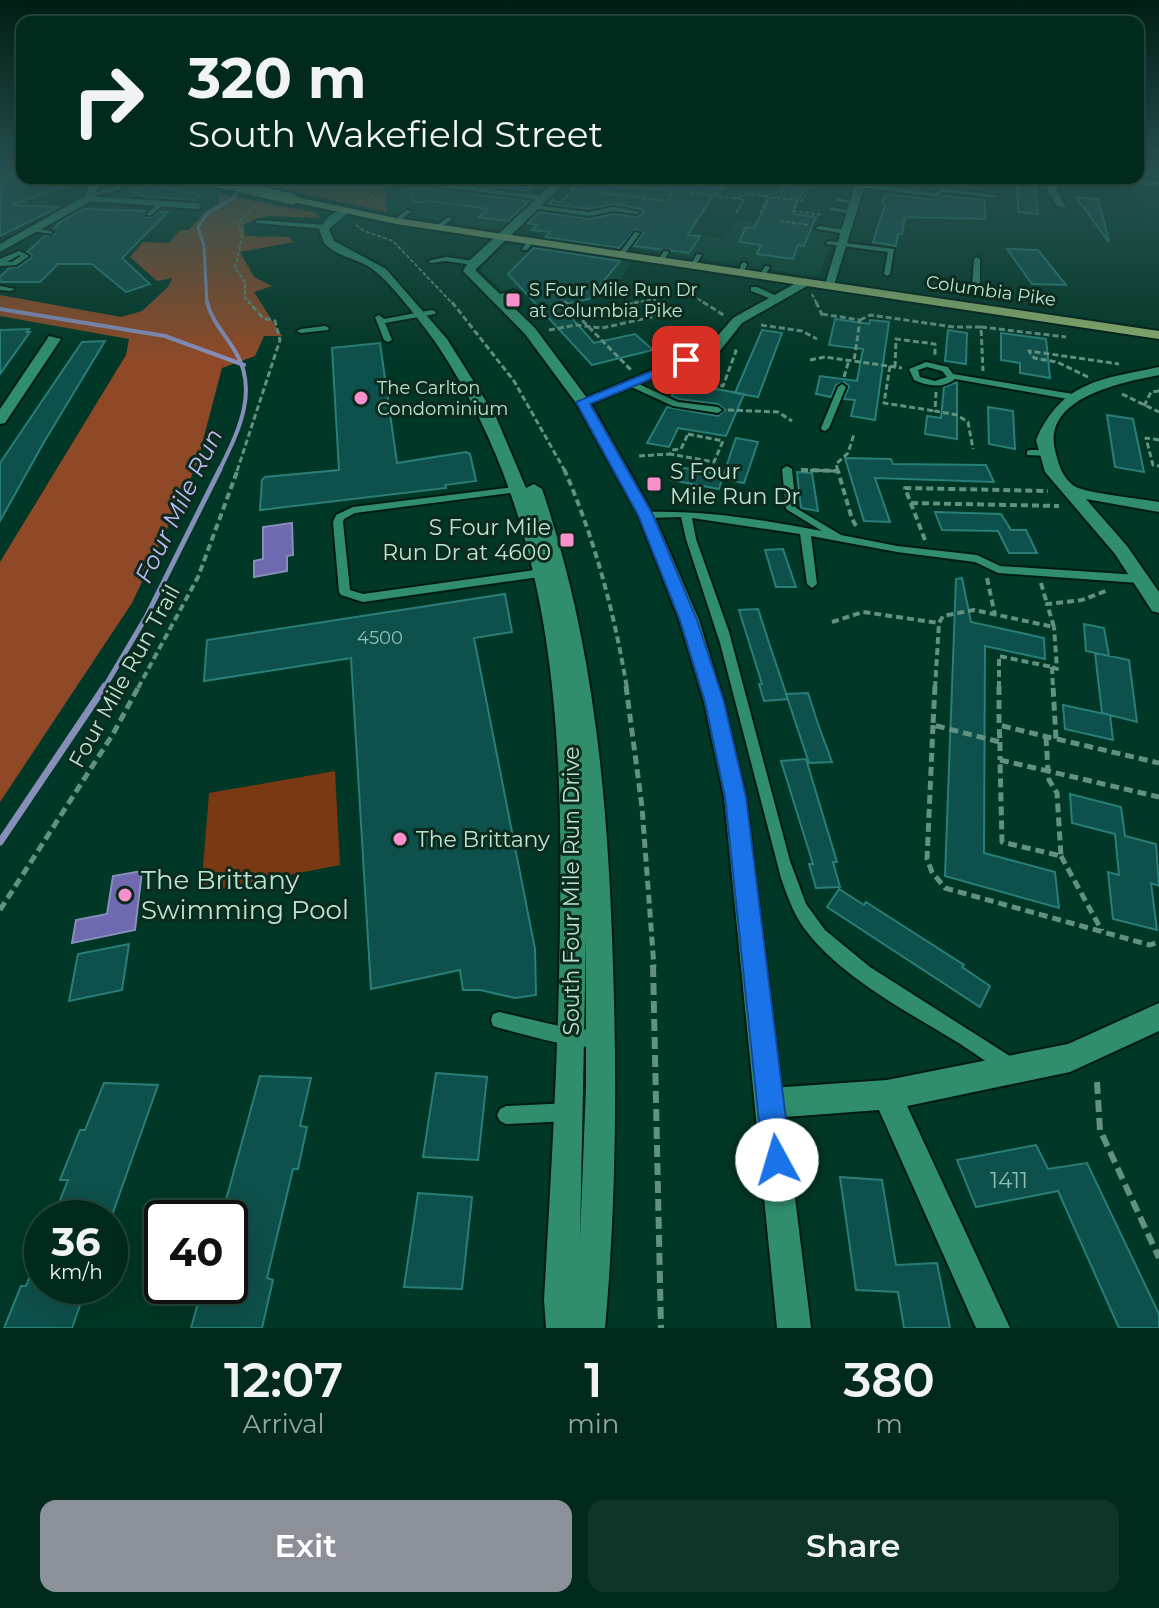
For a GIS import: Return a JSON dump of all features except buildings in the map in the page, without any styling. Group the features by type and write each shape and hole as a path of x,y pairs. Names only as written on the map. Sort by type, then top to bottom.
{"main road":[{"name":"Columbia Pike","path":"495,236 528,245 615,257 663,256 696,260 765,271 808,287 828,285 1159,335"}],"street":[{"path":"0,249 25,236"},
{"name":"South Four Mile Run Drive","path":"324,236 346,254 377,266 461,349 493,400 527,488 553,571 587,721 595,823 602,1038 588,1328"},
{"name":"South Four Mile Run Drive","path":"340,236 341,241 387,263 426,313"},
{"path":"828,285 845,236"},
{"path":"502,237 473,263 469,271 504,294 583,402 646,515 689,620 714,702 735,797 794,1328"},
{"path":"583,402 632,378 714,349 727,337 737,321 777,298 808,287"},
{"path":"0,420 54,339"},
{"path":"1159,371 1111,381 1073,397 1054,416 1044,440 1063,498 1121,550 1159,606"},
{"path":"1063,498 1159,507"},
{"name":"South Four Mile Run Drive","path":"553,571 575,823 572,1037 561,1300 563,1328"},
{"path":"771,1103 887,1095 1070,1058 1159,1017"},
{"path":"887,1095 993,1328"}],"lane":[{"path":"615,257 634,236"},
{"path":"834,236 843,241 892,250 887,274"},
{"path":"835,236 843,241"},
{"path":"828,247 843,241"},
{"path":"976,287 977,259"},
{"path":"431,261 473,263"},
{"path":"0,288 11,289"},
{"path":"754,289 777,298"},
{"path":"388,340 380,319 426,313"},
{"path":"301,331 325,328"},
{"path":"952,376 1073,397"},
{"path":"632,378 676,404 718,410"},
{"path":"825,428 842,387"},
{"path":"1030,453 1047,453"},
{"path":"787,469 791,509 846,541"},
{"path":"527,488 409,498 353,510 340,517 345,592 363,598 553,571"},
{"path":"686,514 688,537 705,577 733,667 785,866 800,909 819,935 862,971 940,1025 979,1045 1014,1069"},
{"path":"646,515 686,514 782,527 846,541 977,559 998,569 1139,579"},
{"path":"805,533 812,584"},
{"path":"436,588 438,604"},
{"path":"499,1020 572,1037 602,1038"},
{"path":"506,1115 569,1112"}],"path":[{"name":"Four Mile Run Trail","path":"0,910 113,734 198,577 235,479 280,332 275,321 263,318 245,298 245,282 235,268 242,236"},
{"path":"547,284 598,335 632,378"},
{"path":"690,286 688,291 727,317"},
{"path":"808,287 823,316 860,320 870,315 1079,339"},
{"path":"543,331 576,325 602,328 670,313 654,299 587,313 572,309"},
{"path":"576,325 587,313"},
{"path":"854,361 860,320"},
{"path":"750,323 802,331 817,339"},
{"path":"981,327 983,374"},
{"path":"598,335 602,328"},
{"path":"935,359 935,344 896,339 884,403 957,415 968,422 973,449"},
{"path":"681,373 695,381 723,386 736,351 728,349"},
{"path":"1089,378 1057,362 1034,358 1029,351 1123,364"},
{"path":"1056,355 1057,362"},
{"path":"810,360 825,357 906,369"},
{"path":"935,411 936,391 941,392"},
{"path":"1117,391 1159,412"},
{"path":"1144,406 1151,392 1159,391"},
{"path":"718,410 778,412 792,421"},
{"path":"639,456 670,454 714,462 723,441 688,434 681,449 672,450 670,454"},
{"path":"854,434 848,453 836,464 861,543"},
{"path":"1159,440 1146,438 1153,465 1159,466"},
{"path":"787,469 838,471"},
{"path":"931,554 905,488 1048,491"},
{"path":"911,503 1063,498"},
{"path":"1044,573 1040,586 1054,627 1057,669 999,656 1002,842 1061,856"},
{"path":"987,576 995,615"},
{"path":"1047,604 1082,600 1113,587"},
{"path":"1054,627 974,610 943,616 939,623 927,859 932,872 945,888 1150,945 1159,942"},
{"path":"832,622 863,612 939,623"},
{"path":"1052,667 1056,739"},
{"path":"933,725 1000,742"},
{"path":"999,725 1159,763"},
{"path":"1046,737 1049,780 1057,793 1061,856 1102,931"},
{"path":"1000,760 1159,797"},
{"path":"1097,1082 1100,1130 1159,1258"}],"shaded area":[{"path":"175,236 289,237 294,242 240,252 254,277 272,286 254,292 282,336 264,336 255,356 222,368 196,467 132,603 0,802 0,562 126,355 129,339 0,316 0,295 121,317 142,311 168,287 172,278 157,281 130,257 143,242 169,243"},
{"path":"627,236 724,239 726,236 833,236 820,274 814,276 619,246"},
{"path":"506,245 631,263 621,279 574,279 506,294 482,272 481,267"},
{"path":"292,523 293,555 287,556 287,571 254,577 254,561 263,559 263,527"},
{"path":"335,771 340,865 201,892 209,793"},
{"name":"The Brittany Swimming Pool","path":"142,871 135,930 72,943 76,920 107,914 113,876"}],"waterway":[{"name":"Four Mile Run","path":"201,236 207,304"},
{"name":"Four Mile Run","path":"207,302 215,322 241,364"},
{"path":"0,309 165,336 241,364"},
{"name":"Four Mile Run","path":"219,471 243,412 246,381 241,364"},
{"name":"Four Mile Run","path":"104,688 146,617 219,471"},
{"name":"Four Mile Run","path":"0,842 105,686"}],"place":[{"name":"S Four Mile Run Dr at Columbia Pike","path":"513,300"},
{"name":"The Carlton Condominium","path":"361,398"},
{"name":"S Four Mile Run Dr","path":"654,484"},
{"name":"S Four Mile Run Dr at 4600","path":"567,540"},
{"name":"The Brittany","path":"400,839"},
{"name":"The Brittany Swimming Pool","path":"125,895"}],"route":[{"path":"686,360 583,402 646,515 689,620 714,702 735,797 777,1160"}]}
